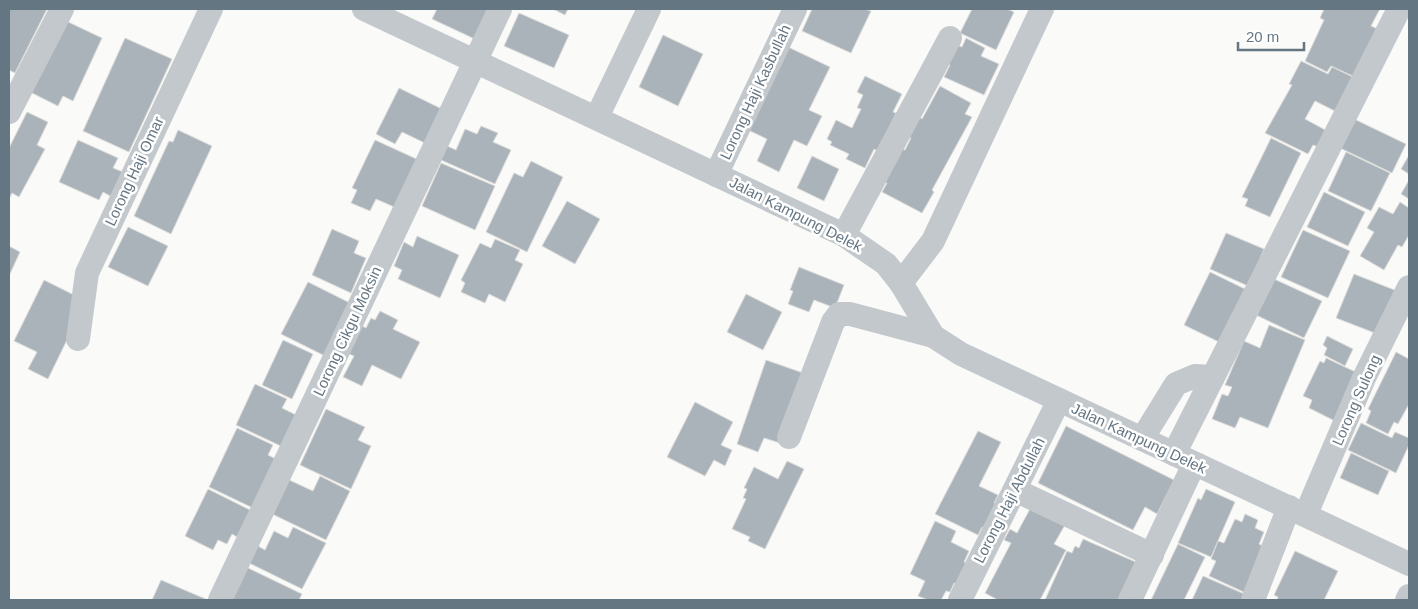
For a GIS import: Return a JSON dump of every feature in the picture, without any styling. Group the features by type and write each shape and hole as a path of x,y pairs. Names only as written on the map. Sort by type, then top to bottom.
{"street":[{"path":"9,112 62,9"},
{"name":"Lorong Haji Omar","path":"78,339 87,273 211,9"},
{"name":"Jalan Kampung Delek","path":"364,9 597,117 844,235 886,264 900,283 932,336 961,354 1184,459 1298,510 1409,564"},
{"name":"Lorong Cikgu Moksin","path":"220,600 500,9"},
{"path":"597,117 649,9"},
{"name":"Lorong Haji Kasbullah","path":"716,175 795,9"},
{"path":"900,283 933,241 1042,9"},
{"path":"1130,600 1152,555 1213,377 1398,9"},
{"path":"844,235 950,38"},
{"name":"Lorong Sulong","path":"1253,600 1409,287"},
{"path":"789,437 833,322 839,314 850,314 932,336"},
{"path":"1142,439 1176,384 1195,376 1213,377"},
{"name":"Lorong Haji Abdullah","path":"960,600 1059,400"},
{"path":"1015,490 1152,555"},
{"path":"1407,600 1409,596"}],"building":[{"path":"9,9 47,9 15,73 9,70"},
{"path":"437,9 495,9 479,41 432,19"},
{"path":"553,9 568,9 565,15"},
{"path":"812,9 865,9 871,11 851,53 802,31"},
{"path":"972,9 1007,9 1014,12 996,50 960,33"},
{"path":"1324,9 1380,9 1371,26 1380,30 1357,78 1331,66 1327,72 1305,61 1324,20 1320,18"},
{"path":"519,13 569,35 554,68 504,46"},
{"path":"64,20 102,38 73,101 63,96 58,106 30,92"},
{"path":"663,35 703,54 678,106 639,87"},
{"path":"125,38 172,59 129,152 83,131"},
{"path":"966,38 985,48 981,56 999,64 984,95 944,77 950,65 944,62 953,43 962,47"},
{"path":"788,47 830,67 809,110 822,116 807,146 794,140 779,172 757,161 767,139 748,130"},
{"path":"1301,61 1328,74 1332,67 1353,77 1335,111 1315,101 1305,119 1329,132 1321,148 1313,145 1308,154 1265,133 1292,85 1289,84"},
{"path":"865,76 902,94 893,112 896,113 878,151 874,149 865,168 846,159 849,154 830,145 832,142 827,139 836,120 852,128 861,109 857,108 863,95 857,92"},
{"path":"940,86 971,103 965,114 972,117 932,190 934,192 922,213 882,192 887,183 884,182 902,149 905,150 911,138 908,137 919,117 922,119"},
{"path":"399,88 446,111 429,145 402,132 395,144 376,134"},
{"path":"27,112 48,122 37,145 45,149 19,197 12,193 9,199 9,148"},
{"path":"1352,118 1406,144 1392,173 1338,147"},
{"path":"481,126 498,133 493,142 511,150 495,184 441,160 447,146 456,150 465,129 477,134"},
{"path":"178,130 212,146 171,234 134,216 169,141 173,142"},
{"path":"1271,138 1301,153 1270,217 1245,206 1248,199 1242,197"},
{"path":"78,140 118,158 113,168 123,172 112,197 103,192 99,200 59,182"},
{"path":"375,140 423,162 401,210 376,199 370,211 351,203 357,190 352,188"},
{"path":"1346,152 1390,173 1371,211 1328,191"},
{"path":"1409,155 1409,174 1401,169"},
{"path":"812,156 839,169 824,201 797,188"},
{"path":"531,161 563,177 527,252 486,232 514,173 523,177"},
{"path":"441,163 495,186 475,230 422,206"},
{"path":"1409,180 1409,199 1401,194"},
{"path":"1324,192 1365,212 1348,246 1307,227"},
{"path":"567,201 600,219 575,264 542,246"},
{"path":"1400,202 1409,208 1409,235 1402,247 1398,245 1384,270 1360,256 1374,232 1367,228 1379,207 1393,214"},
{"path":"128,227 168,246 148,286 108,267"},
{"path":"332,229 359,241 354,253 366,258 351,293 312,275"},
{"path":"1303,230 1350,251 1328,298 1281,277"},
{"path":"1226,233 1264,249 1248,286 1210,269"},
{"path":"417,236 459,255 440,298 398,279 402,270 394,266 404,242 413,247"},
{"path":"495,239 520,250 515,260 523,264 505,302 489,294 485,303 461,292 465,283 461,280 480,243 491,248"},
{"path":"9,246 20,252 9,276"},
{"path":"799,267 844,285 835,308 814,300 809,312 788,304 793,291 790,290"},
{"path":"1210,272 1245,289 1219,342 1184,325"},
{"path":"1354,274 1397,291 1380,335 1336,318"},
{"path":"1274,279 1322,301 1304,338 1256,315"},
{"path":"44,280 82,299 80,313 48,379 28,369 37,352 14,341"},
{"path":"308,282 352,304 325,356 281,334"},
{"path":"746,294 782,312 763,350 727,332"},
{"path":"380,311 398,320 393,329 420,342 401,379 372,365 362,386 343,377 354,356 349,354 362,326 366,328 371,318 375,320"},
{"path":"1269,325 1305,340 1268,428 1240,417 1235,428 1212,419 1222,394 1228,396 1232,387 1225,385 1244,341 1260,348"},
{"path":"1327,336 1353,349 1345,366 1324,355 1327,348 1323,345"},
{"path":"283,340 313,354 292,399 262,385"},
{"path":"1396,352 1409,359 1409,404 1398,424 1394,422 1388,434 1366,423 1371,411 1368,409"},
{"path":"1326,358 1362,375 1339,423 1309,408 1312,400 1303,396 1320,361 1324,363"},
{"path":"766,360 806,374 780,443 764,438 758,452 737,444"},
{"path":"255,384 287,399 282,408 300,417 285,448 236,425"},
{"path":"695,402 733,422 721,445 732,450 725,466 714,460 705,476 667,457"},
{"path":"326,409 365,427 358,440 371,446 351,489 300,465"},
{"path":"1361,423 1392,438 1395,432 1409,438 1409,445 1396,473 1348,450"},
{"path":"1066,426 1174,480 1157,514 1145,507 1133,530 1038,483"},
{"path":"237,428 273,445 268,455 278,460 255,509 209,487"},
{"path":"978,431 1001,442 979,486 998,495 994,503 1002,507 990,532 982,527 978,535 935,514"},
{"path":"1351,453 1389,471 1378,495 1340,478"},
{"path":"787,461 804,469 765,549 748,541 750,537 732,529 746,499 743,498 747,489 744,488 754,467 778,479"},
{"path":"320,476 350,491 326,540 270,513 287,479 313,491"},
{"path":"208,489 250,510 237,537 232,534 227,544 218,540 213,550 185,536"},
{"path":"1206,489 1235,502 1211,557 1178,543 1198,498 1201,500"},
{"path":"1031,507 1065,525 1054,544 1066,550 1040,600 998,600 985,593 1011,543 1004,540 1010,529 1017,533"},
{"path":"1245,514 1258,520 1255,528 1264,532 1259,544 1268,549 1248,594 1209,576 1216,561 1211,559 1218,541 1224,543 1235,519 1242,522"},
{"path":"935,521 956,531 951,542 969,551 964,562 972,566 962,587 954,583 950,592 946,591 941,600 928,600 918,596 925,581 910,574"},
{"path":"293,527 326,543 302,589 249,563 258,546 265,550 274,531 288,538"},
{"path":"1083,539 1138,563 1121,600 1045,600 1067,551 1072,553 1075,546 1079,548"},
{"path":"1178,544 1205,557 1184,600 1151,600"},
{"path":"1295,551 1338,571 1324,600 1277,600 1278,597 1274,595"},
{"path":"246,567 302,594 299,600 229,600"},
{"path":"1203,576 1249,596 1247,600 1192,600"},
{"path":"161,580 208,600 152,600"}]}
